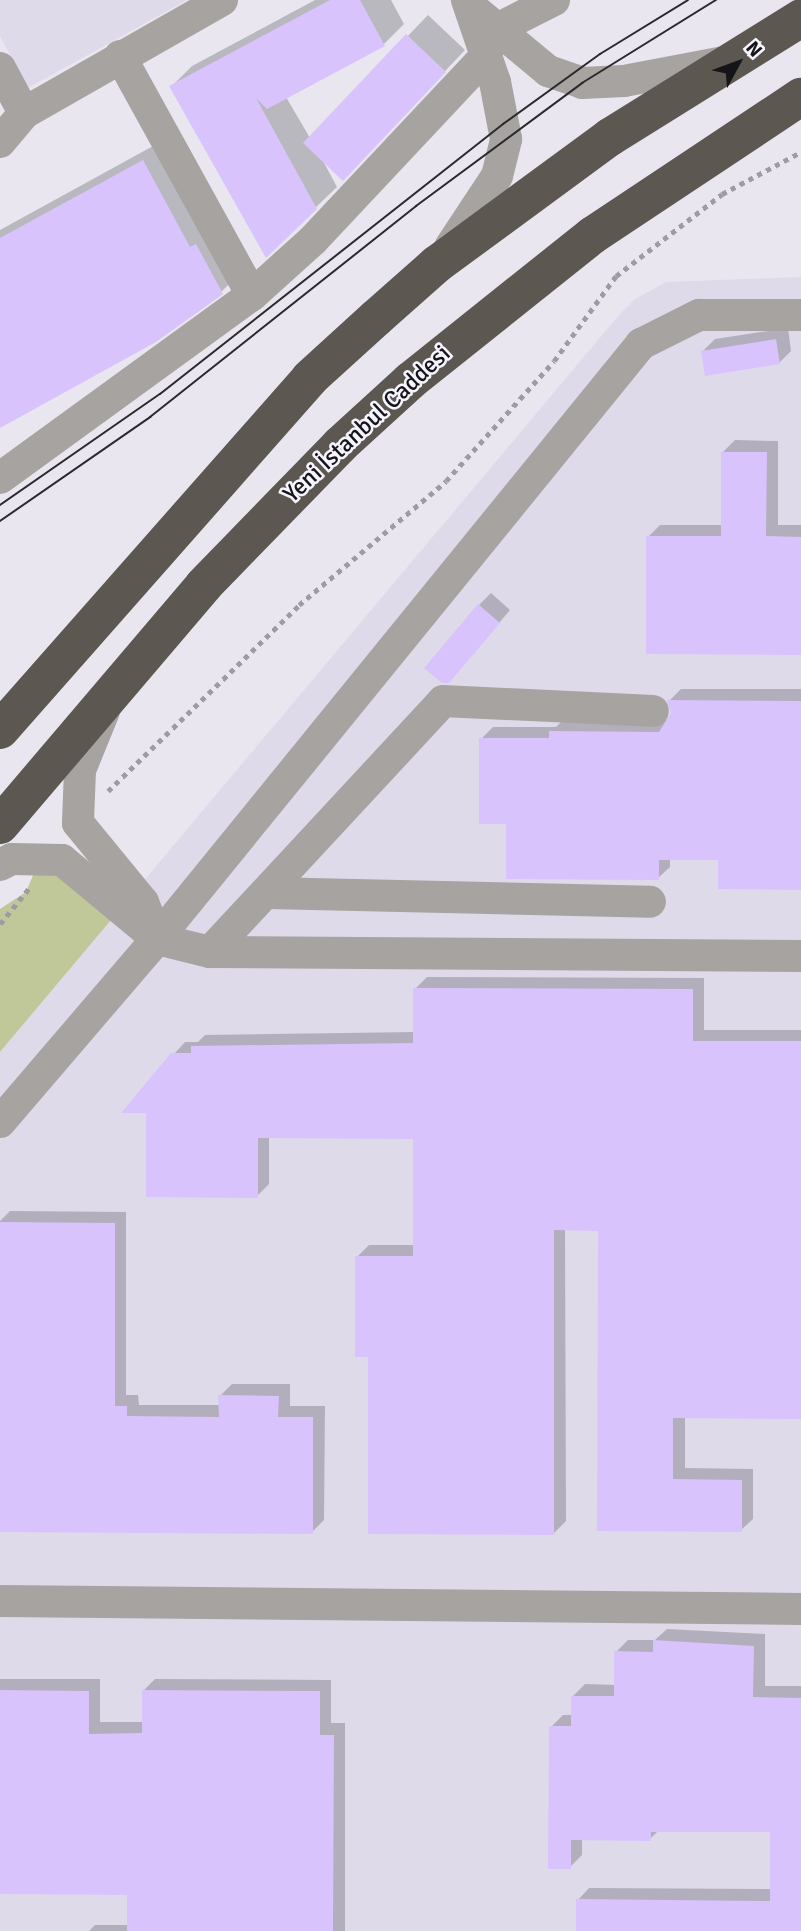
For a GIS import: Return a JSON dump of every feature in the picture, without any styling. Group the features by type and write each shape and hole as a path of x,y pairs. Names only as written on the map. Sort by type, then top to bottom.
{"highway":[{"path":"0,730 310,379 437,264 610,138 801,18"},
{"name":"Yeni İstanbul Caddesi","path":"0,825 111,691 272,513 410,381 593,235 801,97"}],"street":[{"path":"0,142 24,113 222,0"},
{"path":"0,478 252,295 313,240 492,42 554,0"},
{"path":"437,264 484,200 504,154 506,139 492,42 468,3"},
{"path":"492,42 548,71 582,83 624,81 729,61"},
{"path":"120,56 252,295"},
{"path":"0,68 24,113"},
{"path":"0,1122 157,939 641,344 699,315 801,315"},
{"path":"111,691 80,770 78,823 143,902 157,939"},
{"path":"210,952 443,701 653,711"},
{"path":"0,865 12,859 62,860 157,939 210,952 801,956"},
{"path":"267,893 650,902"},
{"path":"0,1601 801,1609"}],"path":[{"path":"78,823 299,605 446,481 554,361 616,276 722,194 801,152"},
{"path":"0,924 45,860"}],"shaded area":[{"path":"0,0 187,0 28,88 0,36"},
{"path":"801,277 801,1931 0,1931 0,1052 635,299 666,282"}],"green space":[{"path":"39,861 111,920 0,1052 0,909 26,892"}],"building":[{"path":"330,0 360,0 385,46 267,109 256,98 317,209 266,258 169,86"},
{"path":"406,34 446,72 343,181 303,143"},
{"path":"143,160 190,247 196,244 223,294 156,342 0,428 0,238"},
{"path":"776,339 780,364 705,376 701,351"},
{"path":"721,452 767,452 766,536 801,537 801,655 646,654 646,536 721,536"},
{"path":"478,604 500,623 449,683 442,683 424,668"},
{"path":"667,700 801,701 801,890 718,889 718,860 659,860 659,880 506,879 506,824 479,824 479,738 549,738 549,731 659,732 671,713"},
{"path":"413,988 693,989 693,1041 801,1041 801,1419 673,1418 673,1479 742,1480 742,1532 597,1531 598,1231 554,1230 554,1535 368,1534 368,1357 355,1357 355,1256 413,1256 413,1139 258,1138 258,1198 146,1197 146,1113 121,1113 171,1053 191,1053 191,1046 413,1043"},
{"path":"0,1222 115,1223 115,1406 127,1406 127,1416 219,1417 218,1395 279,1396 278,1417 313,1417 313,1534 0,1532"},
{"path":"653,1640 754,1646 753,1697 801,1698 801,1931 576,1931 576,1899 770,1901 770,1832 651,1832 651,1841 571,1840 571,1869 548,1869 549,1726 571,1726 571,1696 614,1696 614,1651 653,1652"},
{"path":"0,1690 89,1691 89,1734 142,1733 142,1690 320,1691 320,1735 334,1735 333,1931 127,1931 127,1895 0,1894"}],"tram line":[{"path":"0,505 160,394 503,124 600,54 688,0"},
{"path":"0,521 150,417 416,206 582,83 716,0"}]}
